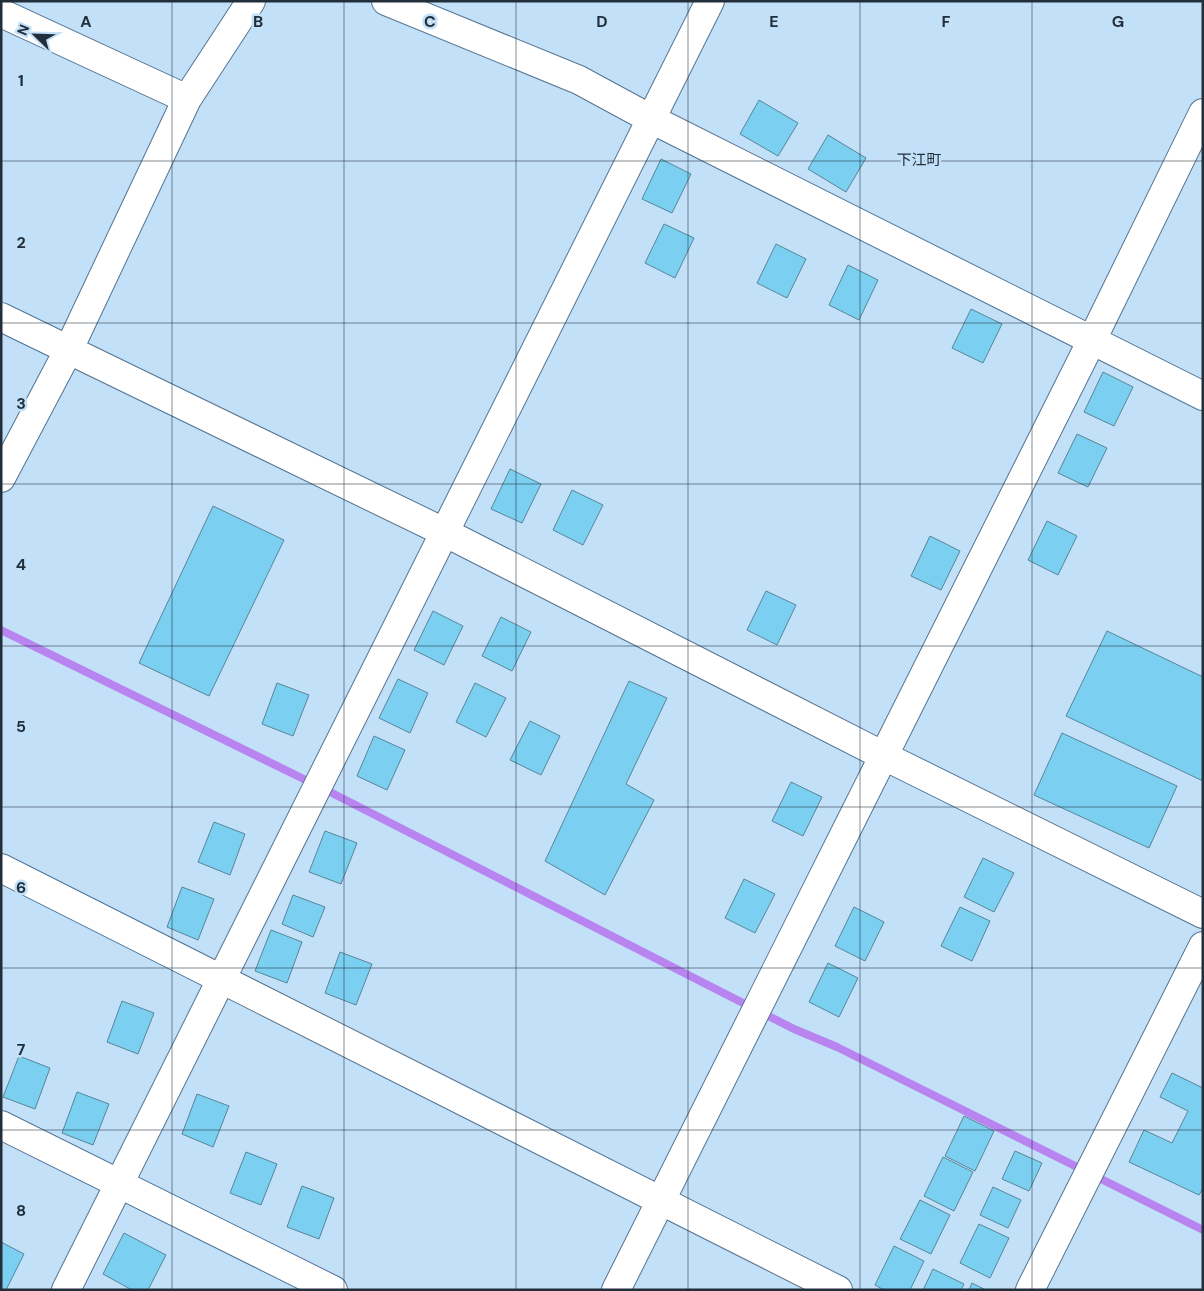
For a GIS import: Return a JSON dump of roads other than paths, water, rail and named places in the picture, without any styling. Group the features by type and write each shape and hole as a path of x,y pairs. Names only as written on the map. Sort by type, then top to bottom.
{"street":[{"path":"1,478 68,351 187,100 251,1"},
{"path":"386,1 579,80 651,120 1203,396"},
{"path":"66,1290 710,1"},
{"path":"1,13 187,100"},
{"path":"616,1290 1092,340 1203,113"},
{"path":"1,317 444,532 884,756 1203,914"},
{"path":"1,868 838,1290"},
{"path":"1030,1290 1203,946"},
{"path":"1,1125 333,1290"}],"waterway":[{"path":"1,630 330,792 794,1029 837,1047 1203,1230"}],"district":[{"name":"下江町","path":"919,160"}]}
